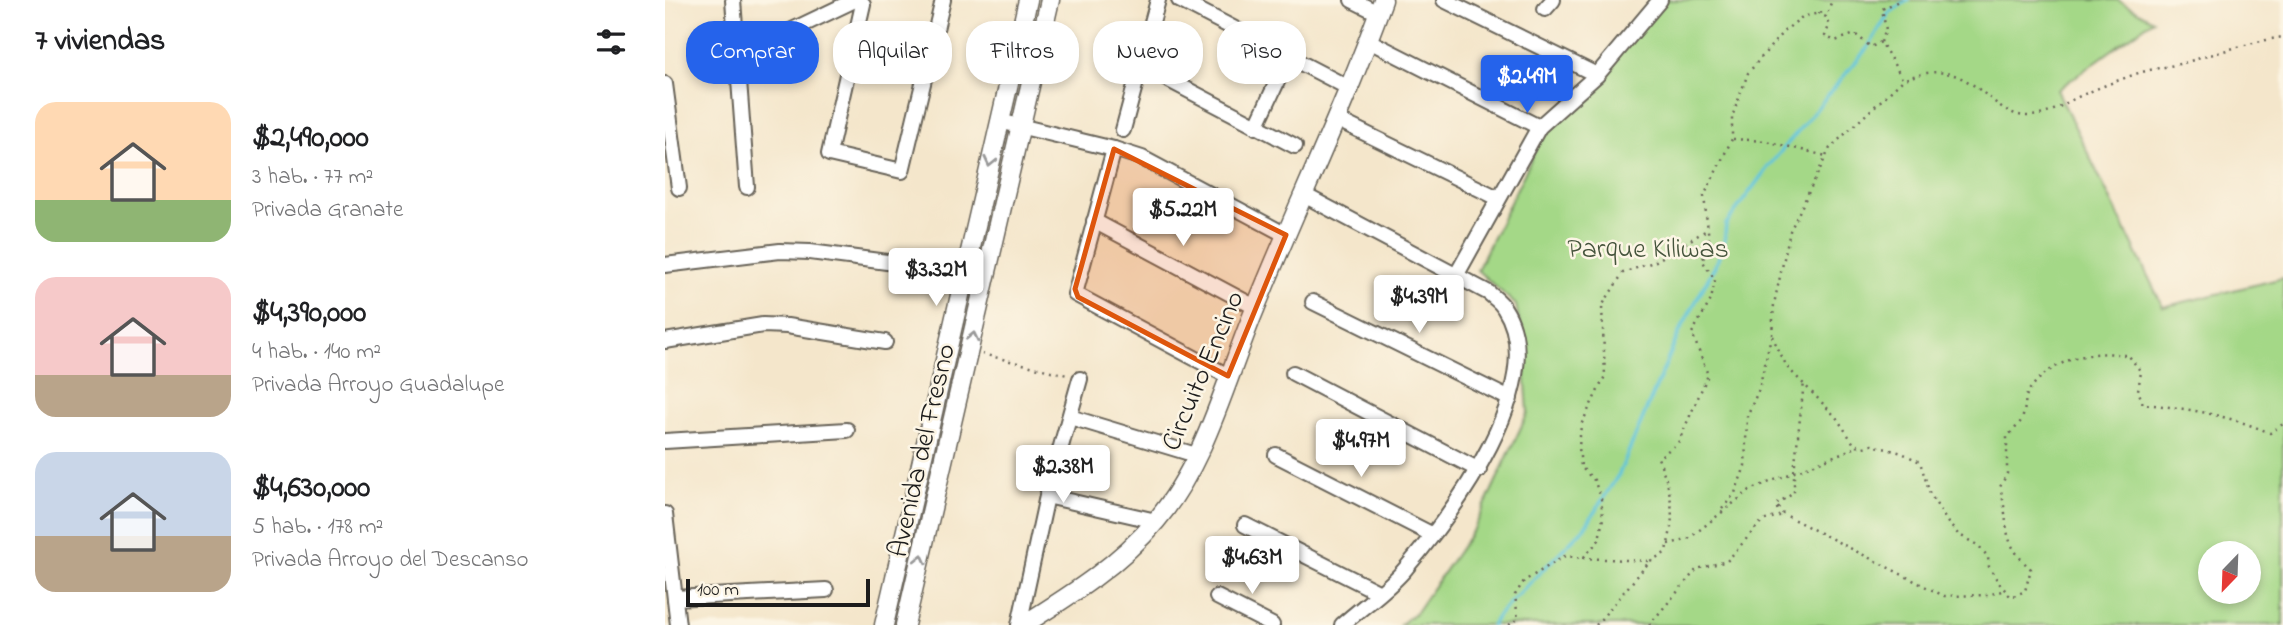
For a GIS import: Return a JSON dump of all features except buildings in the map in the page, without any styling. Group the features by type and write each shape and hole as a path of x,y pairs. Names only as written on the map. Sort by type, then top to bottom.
{"street":[{"path":"733,0 747,187"},
{"path":"859,2 829,154 902,171 943,0"},
{"name":"Avenida del Fresno","path":"884,625 1028,0"},
{"name":"Avenida del Fresno","path":"905,625 1050,0"},
{"path":"1153,21 1158,0"},
{"path":"1179,0 1220,21"},
{"path":"1352,0 1381,6"},
{"path":"1444,0 1597,75"},
{"path":"1457,274 1539,127 1597,75 1660,0"},
{"path":"814,21 859,2"},
{"name":"Circuito Encino","path":"1021,625 1090,581 1120,557 1156,521 1178,490 1196,455 1255,307 1338,120 1381,6"},
{"path":"1369,41 1539,127"},
{"path":"1306,65 1351,89"},
{"path":"665,84 679,188"},
{"path":"1123,130 1137,84"},
{"path":"1176,84 1295,146"},
{"path":"1256,127 1276,84"},
{"path":"1338,120 1498,198"},
{"path":"999,121 1142,158 1286,235"},
{"path":"1114,149 1075,294 1228,376"},
{"path":"1304,195 1473,282 1504,308 1517,352 1510,399 1479,470 1405,570 1342,625"},
{"path":"1094,220 1255,307"},
{"path":"665,265 780,251 810,252 964,272"},
{"path":"1313,302 1510,399"},
{"path":"665,341 763,325 787,326 885,342"},
{"path":"1293,373 1479,470"},
{"path":"1021,625 1047,496 1080,379"},
{"path":"1070,417 1196,455"},
{"path":"665,442 848,430"},
{"path":"1276,455 1431,534"},
{"path":"1047,496 1156,521"},
{"path":"665,514 678,625"},
{"path":"1245,525 1378,592"},
{"path":"675,598 826,590"},
{"path":"1217,597 1272,625"}],"path":[{"path":"1596,625 1650,561 1665,552 1673,528 1670,486 1658,458 1678,443 1708,375 1692,333 1711,300 1715,280 1702,260 1710,248 1704,196 1732,139 1732,117 1748,73 1783,32 1802,17 1828,11 1832,0"},
{"path":"1818,13 1826,17 1829,26 1825,36 1835,41 1855,34 1871,47 1881,42 1886,30 1882,9 1901,0"},
{"path":"1722,509 1735,493 1745,466 1747,415 1759,388 1772,336 1774,304 1790,231 1830,148 1903,80 1917,74 1957,75 2010,111 2028,116 2055,113 2068,102 2139,73 2191,61 2224,49 2283,37"},
{"path":"1881,42 1903,80"},
{"path":"1732,139 1766,141 1826,156"},
{"path":"1583,558 1599,540 1603,518 1601,498 1594,481 1581,467 1579,447 1581,425 1605,376 1602,306 1623,273 1655,261 1707,230"},
{"path":"1772,336 1779,355 1859,446"},
{"path":"970,351 1080,379"},
{"path":"1668,544 1687,540 1722,509 1750,490 1859,446 1872,445 1920,462 1930,494 1948,523 1958,534 1979,546 2011,597 2025,591 2031,569 2015,554 2007,541 2007,515 2000,487 2007,474 2007,437 2023,419 2028,391 2052,369 2089,353 2112,352 2129,356 2140,372 2138,390 2143,404 2191,408 2245,422 2270,433 2283,424"},
{"path":"1776,504 1794,493 1804,382"},
{"path":"1776,504 1783,514 1944,596 1988,595 2005,590"},
{"path":"1649,625 1697,569 1727,561 1762,521 1779,516 1776,504"},
{"path":"1509,625 1518,619 1515,595 1524,580 1565,556 1650,561"}],"highlighted area":[{"path":"1114,149 1286,235 1228,376 1078,297 1075,289"}],"green space":[{"name":"Parque Kiliwas","path":"1664,0 2117,0 2153,20 2057,90 2163,307 2283,278 2283,625 1400,625 1416,612 1475,527 1528,412 1523,342 1516,305 1477,270 1541,139"}],"waterway":[{"path":"1492,625 1499,614 1585,527 1619,474 1679,333 1717,262 1724,243 1726,224 1768,167 1869,46 1889,13 1908,0"}]}
